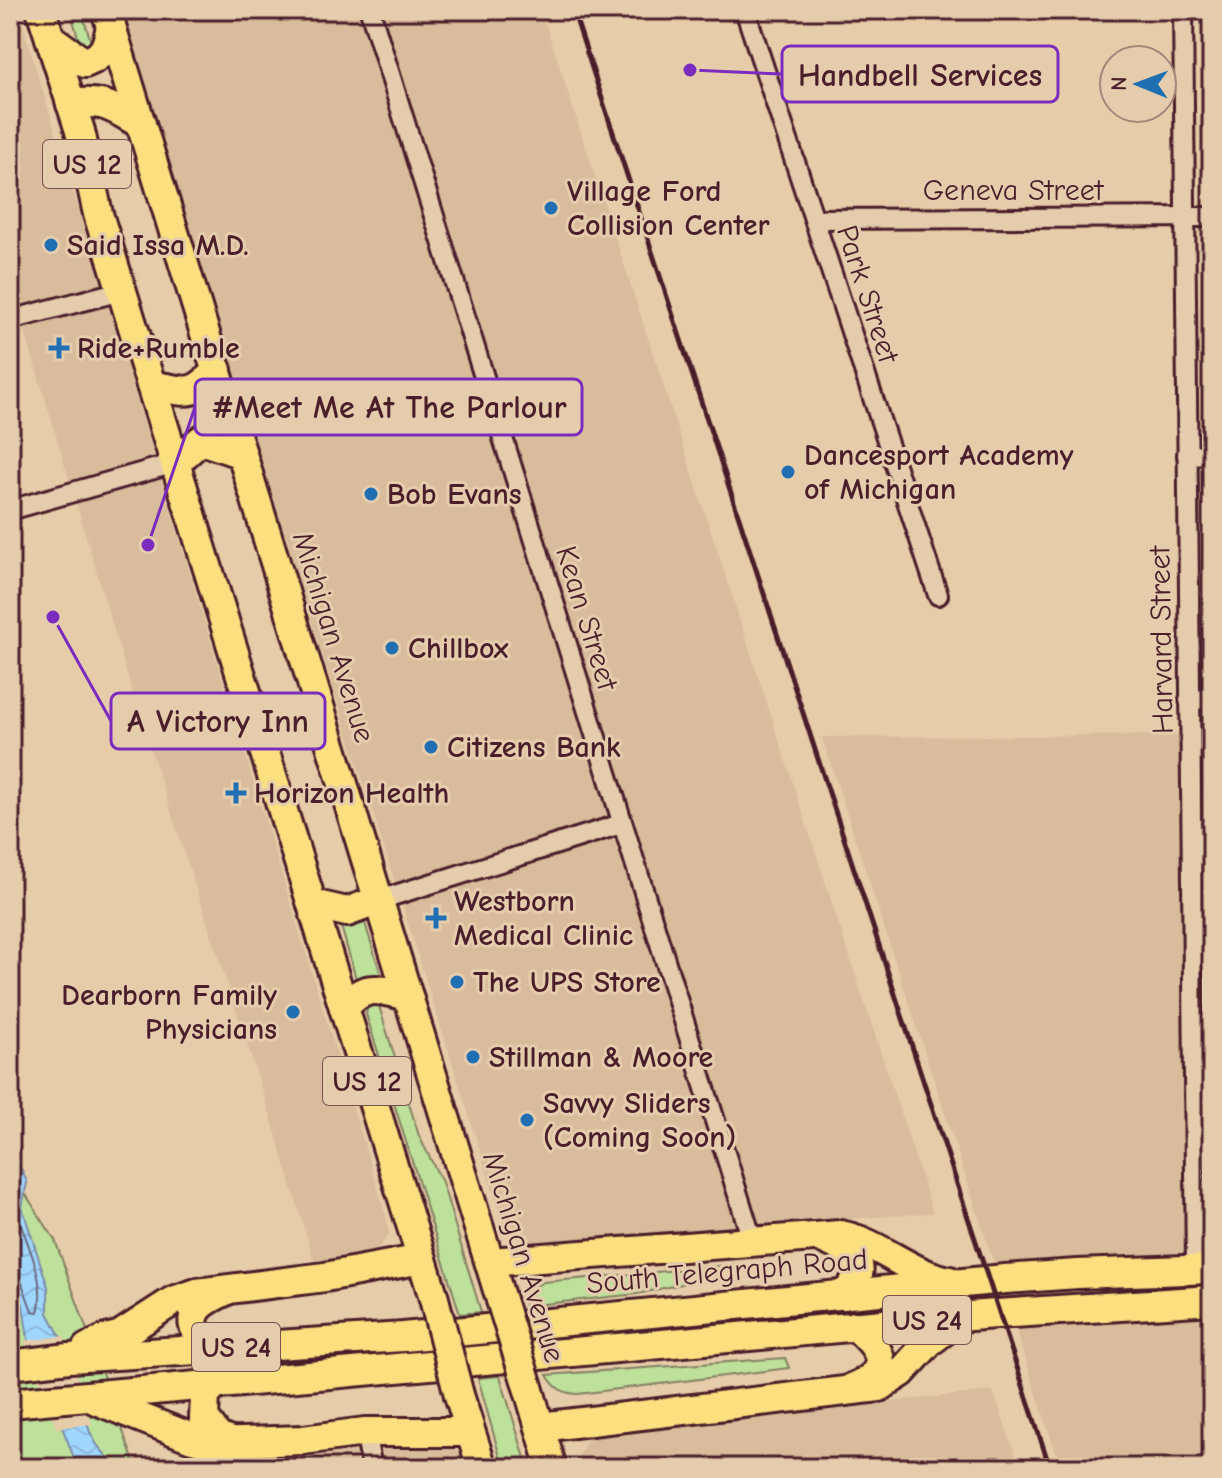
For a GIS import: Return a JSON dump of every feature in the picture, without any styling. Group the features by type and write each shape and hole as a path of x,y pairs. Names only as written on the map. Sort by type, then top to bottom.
{"main road":[{"name":"US 12","path":"41,10 80,131 98,214 121,291 422,1259 469,1432 482,1468"},
{"path":"50,38 85,63 102,54 108,46 108,17"},
{"name":"Michigan Avenue","path":"108,17 552,1468"},
{"path":"71,104 93,100 141,124"},
{"path":"151,385 191,392 202,386 217,370"},
{"path":"175,463 201,440 242,454"},
{"path":"312,904 347,912 379,900"},
{"path":"344,1008 354,996 364,991 375,989 408,996"},
{"path":"818,1236 852,1252 857,1260 859,1273 854,1285 844,1295"},
{"path":"490,1262 818,1236 854,1238 926,1274 965,1283"},
{"path":"69,1358 106,1339 119,1336 173,1301 197,1293 325,1277 422,1259"},
{"name":"South Telegraph Road","path":"14,1365 69,1358 403,1337 965,1283 1077,1274 1204,1269"},
{"path":"223,1348 201,1339 195,1324 196,1312 201,1305 225,1290"},
{"name":"US 24","path":"20,1402 855,1326 1212,1300"},
{"path":"540,1427 879,1387 891,1381 929,1342 963,1317"},
{"path":"850,1389 867,1382 880,1365 880,1353 873,1341 855,1326"},
{"path":"216,1384 205,1395 204,1418 218,1437 233,1443"},
{"path":"87,1397 212,1443 303,1440 365,1432 469,1432"}],"street":[{"name":"Kean Street","path":"370,10 753,1243"},
{"name":"Park Street","path":"745,10 938,595"},
{"name":"Harvard Street","path":"1183,10 1189,700 1204,1269"},
{"name":"Geneva Street","path":"814,219 1212,217"},
{"path":"10,320 121,291"},
{"path":"1187,455 1212,454"},
{"path":"10,510 175,463"},
{"path":"1189,700 1212,699"},
{"path":"379,900 621,824"},
{"path":"365,1432 372,1468"}],"shaded area":[{"path":"10,10 18,10 386,1216 389,1233 378,1249 315,1264 270,1114 139,714 13,291 10,291"},
{"path":"125,10 541,10 933,1213 731,1227 530,1248 505,1229 185,221"},
{"path":"1190,735 1194,982 1212,982 1212,1468 1082,1468 1056,1453 822,737"},
{"path":"993,1391 1020,1468 583,1468 579,1455 592,1432"},
{"path":"358,1440 431,1442 458,1451 465,1468 209,1468 222,1460"}],"green space":[{"path":"70,10 81,10 91,42 87,48 80,44"},
{"path":"365,923 381,975 357,982 341,926"},
{"path":"374,1003 379,1006 419,1136 442,1182 481,1312 460,1314 366,1014 368,1005"},
{"path":"10,1170 55,1240 136,1468 10,1468 10,1437 14,1436 10,1413"},
{"path":"745,1264 637,1294 525,1306 529,1289 543,1282"},
{"path":"785,1358 789,1368 578,1394 560,1389 547,1375"},
{"path":"500,1376 528,1468 503,1468 478,1378"}],"water":[{"path":"10,1159 22,1170 27,1182 22,1207 48,1287 48,1313 60,1336 90,1432 117,1468 78,1468 28,1339 23,1305 10,1274"}],"pier":[{"path":"64,1336 92,1424 56,1428 24,1341"}],"railway":[{"path":"573,10 1050,1468"}],"place":[{"name":"Handbell Services","path":"690,70"},
{"name":"Village Ford Collision Center","path":"551,208"},
{"name":"Said Issa M.D.","path":"51,245"},
{"name":"Ride+Rumble","path":"59,348"},
{"name":"Dancesport Academy of Michigan","path":"788,472"},
{"name":"Bob Evans","path":"371,494"},
{"name":"#Meet Me At The Parlour","path":"148,545"},
{"name":"A Victory Inn","path":"53,617"},
{"name":"Chillbox","path":"392,648"},
{"name":"Citizens Bank","path":"431,747"},
{"name":"Horizon Health","path":"236,793"},
{"name":"Westborn Medical Clinic","path":"436,918"},
{"name":"The UPS Store","path":"457,982"},
{"name":"Dearborn Family Physicians","path":"293,1012"},
{"name":"Stillman & Moore","path":"473,1057"},
{"name":"Savvy Sliders (Coming Soon)","path":"527,1120"}]}
